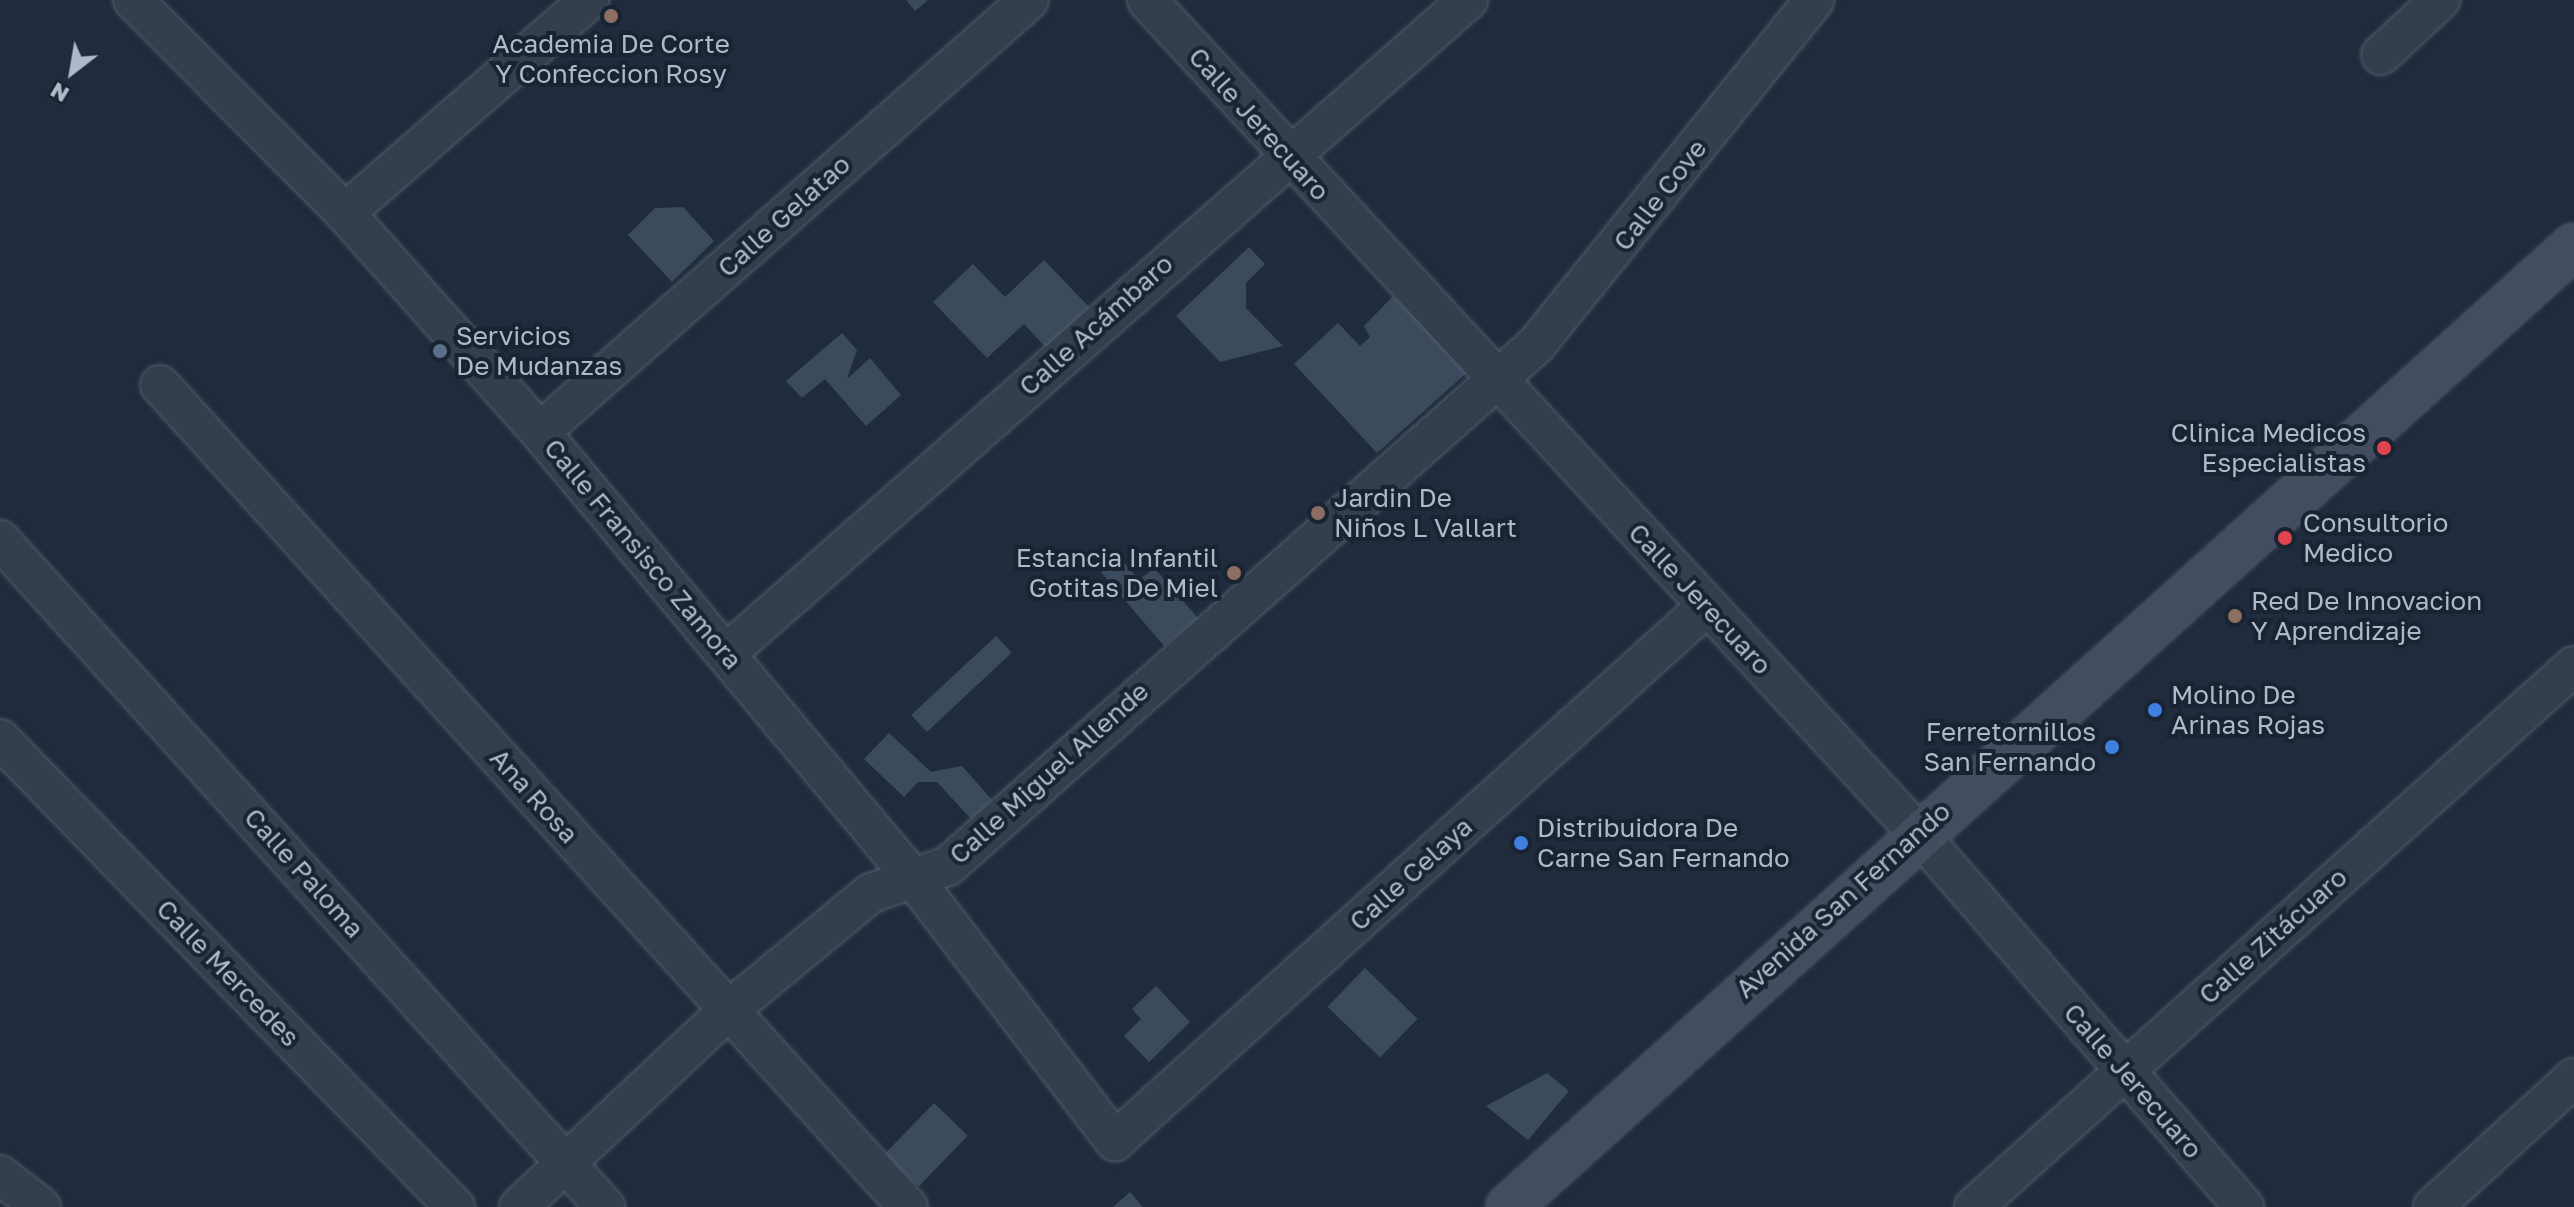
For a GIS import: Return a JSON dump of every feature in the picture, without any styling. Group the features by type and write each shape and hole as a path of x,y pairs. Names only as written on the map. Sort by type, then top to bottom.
{"street":[{"path":"345,213 589,0"},
{"name":"Calle Gelatao","path":"540,432 1029,0"},
{"name":"Calle Jerecuaro","path":"1147,0 1287,156 1917,832 2244,1207"},
{"name":"Calle Acámbaro","path":"727,653 1287,156 1468,0"},
{"name":"Calle Cove","path":"1494,377 1571,309 1814,0"},
{"path":"2381,55 2440,0"},
{"name":"Calle Fransisco Zamora","path":"144,3 345,213 540,432 916,882 1115,1141"},
{"name":"Avenida San Fernando","path":"1509,1207 1917,832 2574,246"},
{"name":"Calle Miguel Allende","path":"519,1207 729,1010 871,893 916,882 948,866 1494,377"},
{"name":"Ana Rosa","path":"160,385 908,1207"},
{"name":"Calle Paloma","path":"0,540 605,1207"},
{"name":"Calle Celaya","path":"1115,1141 1707,606"},
{"name":"Calle Zitácuaro","path":"1974,1207 2574,666"},
{"name":"Calle Mercedes","path":"0,739 455,1207"},
{"path":"2433,1207 2574,1078"},
{"path":"0,1175 41,1207"}],"building":[{"path":"906,0 928,0 915,11"},
{"path":"683,207 714,241 672,282 628,235 655,208"},
{"path":"1249,247 1265,264 1246,283 1246,308 1283,346 1220,362 1176,316"},
{"path":"1044,260 1091,309 1048,350 1024,324 987,358 933,302 973,264 1005,297"},
{"path":"1393,296 1471,369 1377,453 1294,364 1338,323 1360,346 1370,337 1364,326"},
{"path":"842,333 857,350 847,379 870,358 901,395 866,426 825,379 802,398 786,381"},
{"path":"1119,557 1139,580 1154,568 1198,618 1164,646 1101,572"},
{"path":"996,636 1012,653 927,732 911,715"},
{"path":"889,733 931,772 962,766 992,800 971,819 937,782 918,782 904,797 864,759"},
{"path":"1365,968 1418,1019 1380,1058 1327,1007"},
{"path":"1156,986 1190,1022 1149,1062 1124,1036 1141,1019 1132,1009"},
{"path":"1547,1073 1569,1091 1528,1140 1486,1106"},
{"path":"934,1103 968,1136 918,1187 885,1154"},
{"path":"1130,1192 1143,1207 1113,1207"}],"place":[{"name":"Academia De Corte Y Confeccion Rosy","path":"611,16"},
{"name":"Servicios De Mudanzas","path":"440,351"},
{"name":"Clinica Medicos Especialistas","path":"2384,448"},
{"name":"Jardin De Niños L Vallart","path":"1318,513"},
{"name":"Consultorio Medico","path":"2285,538"},
{"name":"Estancia Infantil Gotitas De Miel","path":"1234,573"},
{"name":"Red De Innovacion Y Aprendizaje","path":"2235,616"},
{"name":"Molino De Arinas Rojas","path":"2155,710"},
{"name":"Ferretornillos San Fernando","path":"2112,747"},
{"name":"Distribuidora De Carne San Fernando","path":"1521,843"}]}
